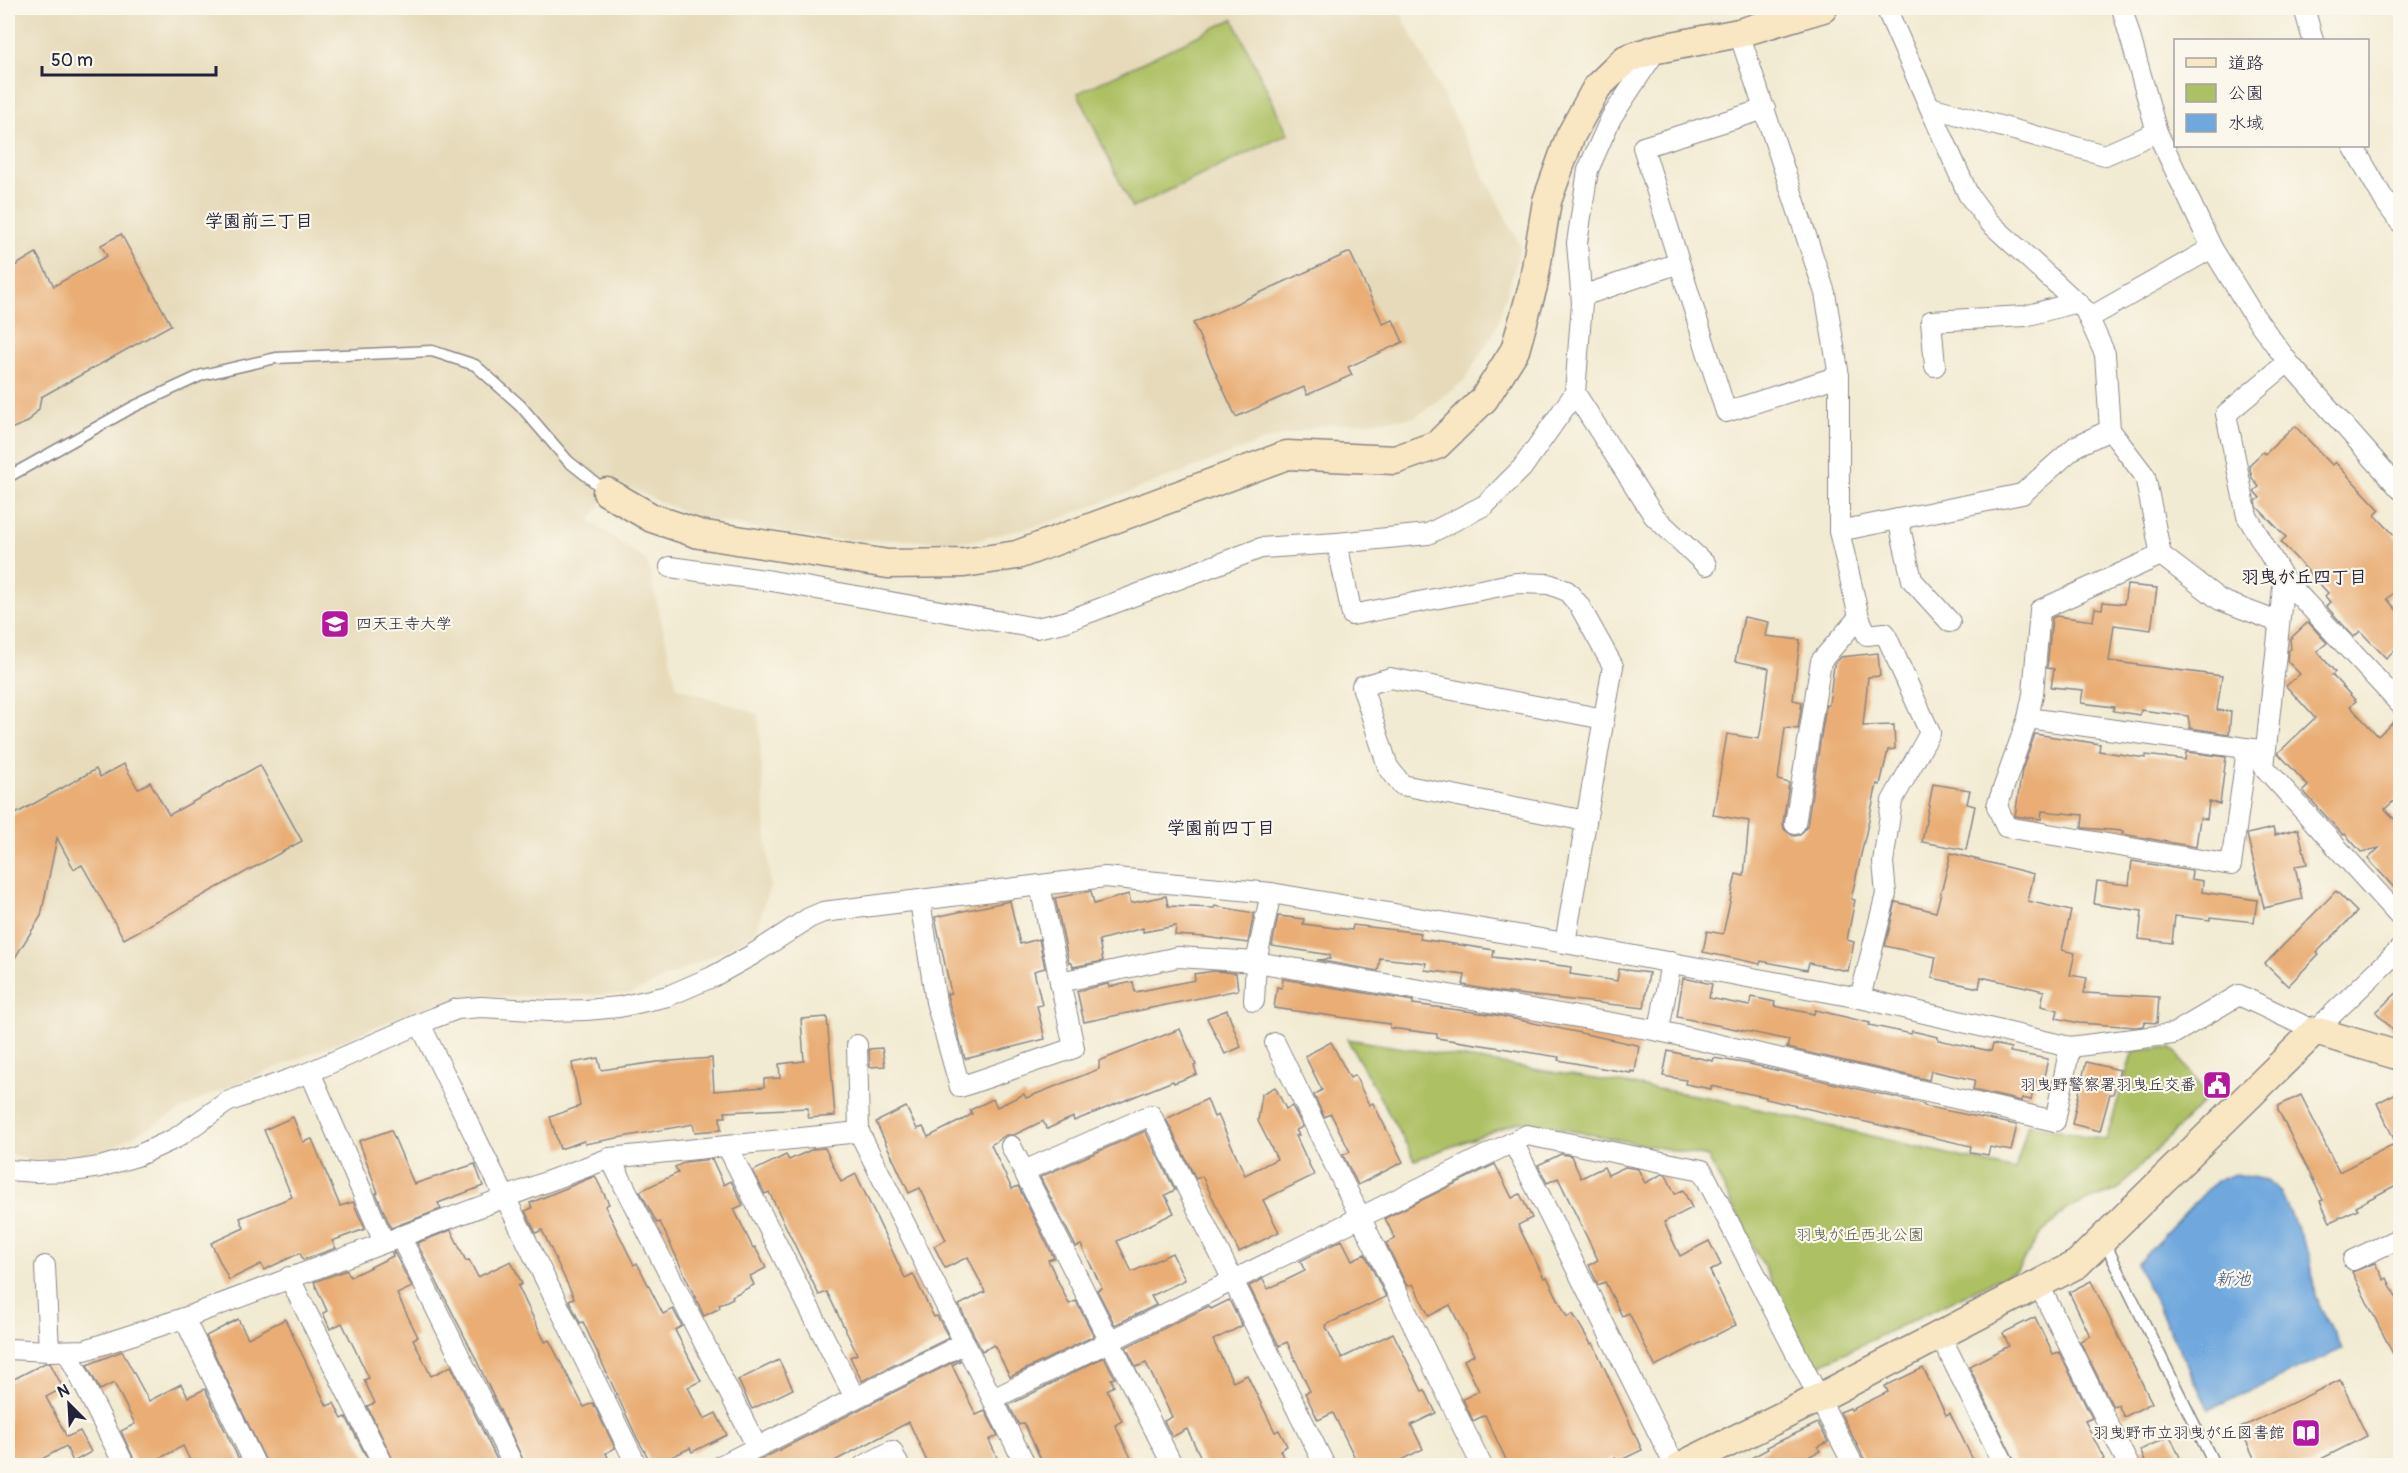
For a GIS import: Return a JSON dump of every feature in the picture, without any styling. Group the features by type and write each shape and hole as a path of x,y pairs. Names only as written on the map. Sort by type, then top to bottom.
{"street":[{"path":"607,492 652,518 699,534 888,564 964,563 1017,555 1287,455 1395,460 1437,445 1484,399 1515,350 1533,286 1547,201 1570,137 1597,87 1626,59 1657,48 1739,33 1823,8"},
{"path":"1886,8 1968,194 1988,221 2085,310 2105,354 2110,430 2145,476 2161,555 2220,600 2278,622"},
{"path":"2122,8 2157,132 2212,248 2252,313 2288,362 2400,489"},
{"path":"2304,8 2313,39"},
{"path":"1739,33 1825,293 1839,376 1839,531 1859,617 1867,635 1886,633 1930,733 1892,801 1883,862 1886,894 1860,998"},
{"path":"670,567 772,581 1036,628 1064,622 1261,548 1428,534 1485,505 1522,468 1575,393 1582,296 1577,243 1588,170 1611,118 1657,48"},
{"path":"1930,107 2104,155 2157,132"},
{"path":"1765,109 1643,147 1726,412 1839,376"},
{"path":"2354,147 2386,203 2400,222"},
{"path":"2089,318 2212,248"},
{"path":"1582,296 1679,262"},
{"path":"1935,366 1930,321 2025,316 2076,302"},
{"path":"2288,362 2226,414 2247,516 2284,579 2400,704"},
{"path":"1575,393 1654,516 1706,565"},
{"path":"1839,531 2022,494 2076,446 2110,430"},
{"path":"1898,519 1912,580 1950,622"},
{"path":"1337,543 1352,615 1516,583 1549,584 1568,591 1579,605 1613,666 1565,943"},
{"path":"2161,555 2040,610 2033,694 2028,718 1997,806 2006,827 2231,865 2247,749"},
{"path":"2284,579 2264,767 2400,917"},
{"path":"1795,824 1821,661 1859,617"},
{"path":"1586,821 1402,785 1388,767 1362,686 1390,678 1604,719"},
{"path":"2028,718 2267,751"},
{"path":"8,1170 73,1171 100,1167 137,1156 176,1138 227,1102 310,1072 457,1010 481,1007 550,1011 586,1010 668,996 712,977 752,955 809,918 823,912 1105,877 1271,893 1565,943 1860,998 2070,1047 2173,1034 2239,995 2315,1031 2400,1056"},
{"path":"920,901 936,1002 960,1087 1074,1048 1040,886"},
{"path":"1254,1001 1256,962 1271,893"},
{"path":"1681,1466 1819,1398 2077,1264 2400,949"},
{"path":"1060,982 1178,957 1256,962 1659,1031 2055,1121 2070,1047"},
{"path":"1659,1031 1671,962"},
{"path":"420,1024 637,1466"},
{"path":"1275,1042 1482,1466"},
{"path":"856,1045 859,1132 1026,1466"},
{"path":"310,1072 392,1239 514,1466"},
{"path":"1024,1171 1151,1115 1325,1466"},
{"path":"8,1349 85,1350 184,1318 610,1158 859,1132"},
{"path":"993,1399 1527,1135 1702,1170 1854,1466"},
{"path":"1513,1142 1675,1466"},
{"path":"727,1146 855,1398"},
{"path":"1011,1146 1173,1466"},
{"path":"610,1158 757,1447"},
{"path":"2353,1260 2398,1244"},
{"path":"45,1266 58,1351 125,1466"},
{"path":"289,1277 384,1466"},
{"path":"2039,1285 2129,1466"},
{"path":"184,1318 256,1466"},
{"path":"1940,1335 2005,1466"},
{"path":"720,1466 965,1343"},
{"path":"863,1466 892,1450 899,1466"}],"lane":[{"path":"8,477 133,407 202,375 276,358 432,351 475,365 520,405 568,461 607,492"},
{"path":"2103,1238 2215,1466"}],"shaded area":[{"name":"四天王寺大学","path":"8,8 1398,8 1521,247 1496,328 1465,380 1416,417 1321,426 1269,439 1045,524 972,541 820,539 700,519 615,482 590,521 647,561 677,687 758,714 770,886 754,936 631,994 489,997 401,1016 203,1098 105,1151 33,1161 8,1153"}],"green space":[{"path":"1233,19 1288,134 1132,208 1078,93"},
{"name":"羽曳が丘西北公園","path":"1347,1039 1707,1097 2015,1170 2028,1124 2106,1140 2133,1051 2172,1047 2208,1097 2117,1190 2067,1209 2040,1235 2017,1270 1815,1367 1708,1157 1521,1121 1415,1160"}],"water":[{"name":"新池","path":"2235,1174 2267,1180 2280,1191 2310,1256 2315,1296 2342,1349 2209,1410 2137,1264 2216,1181"}],"building":[{"path":"121,234 171,325 41,397 39,409 28,422 8,430 8,270 36,253 54,286 107,256 101,245"},
{"path":"1350,252 1383,324 1393,320 1403,342 1348,367 1352,375 1307,395 1304,387 1236,417 1193,323"},
{"path":"2295,426 2332,465 2335,462 2380,510 2375,515 2400,541 2400,586 2387,599 2400,614 2400,645 2386,658 2360,631 2354,637 2326,606 2330,602 2325,596 2328,593 2281,542 2286,537 2257,507 2256,501 2260,498 2254,491 2259,487 2252,478 2249,465 2263,452 2265,454"},
{"path":"2127,585 2157,588 2151,630 2114,625 2109,661 2222,676 2217,710 2231,712 2229,734 2190,728 2188,716 2141,710 2140,715 2113,711 2114,707 2081,703 2083,690 2051,687 2054,669 2047,668 2052,618 2056,616 2093,621 2095,608 2102,609 2103,602 2124,604"},
{"path":"1744,617 1769,622 1766,636 1800,640 1793,700 1802,702 1798,729 1785,728 1778,780 1789,783 1783,823 1784,829 1793,836 1800,835 1807,826 1834,665 1841,657 1878,653 1880,676 1868,677 1863,726 1894,725 1895,749 1888,750 1880,785 1877,784 1851,899 1855,900 1847,940 1854,942 1848,971 1809,963 1807,970 1761,961 1760,964 1703,952 1707,931 1723,934 1736,874 1744,876 1749,821 1713,815 1727,734 1759,739 1761,729 1769,668 1735,661"},
{"path":"2308,622 2327,643 2317,651 2335,672 2332,675 2356,701 2350,706 2378,736 2400,716 2400,795 2385,809 2400,825 2400,894 2368,859 2379,848 2361,852 2303,791 2308,786 2278,753 2315,718 2286,686 2300,674 2287,661 2288,651 2291,649 2290,639"},
{"path":"2035,734 2100,744 2099,751 2145,758 2146,755 2185,760 2186,752 2226,757 2220,804 2209,802 2207,819 2200,818 2196,847 2122,834 2123,831 2082,828 2083,815 2042,811 2041,819 2015,816 2022,770"},
{"path":"124,764 138,789 150,782 169,815 260,765 302,841 124,939 82,865 74,869 57,838 41,916 8,969 8,818 96,769 100,777"},
{"path":"1933,784 1970,790 1967,804 1975,806 1966,850 1922,842"},
{"path":"2273,828 2275,835 2298,829 2307,864 2295,866 2302,899 2264,908 2247,834"},
{"path":"1951,853 2034,874 2028,901 2071,911 2062,950 2075,953 2070,975 2087,978 2084,993 2159,997 2157,1023 2145,1022 2144,1026 2136,1027 2079,1023 2056,1018 2058,1010 2041,1006 2044,991 1981,977 1979,988 1932,978 1936,957 1885,946 1896,902 1936,912"},
{"path":"2132,861 2192,871 2191,879 2203,881 2202,892 2257,900 2254,922 2175,916 2172,943 2139,939 2142,911 2094,904 2097,881 2129,885"},
{"path":"1091,891 1094,904 1129,894 1131,903 1166,896 1168,906 1214,908 1215,906 1254,913 1248,943 1175,935 1176,926 1143,932 1143,928 1099,940 1103,961 1073,967 1072,963 1069,963 1055,898"},
{"path":"2336,891 2357,912 2317,952 2319,954 2288,986 2265,964"},
{"path":"1010,901 1020,944 1039,939 1045,968 1034,971 1042,1005 1037,1006 1045,1039 965,1059 948,999 947,994 951,993 935,917"},
{"path":"1278,916 1304,919 1303,924 1352,930 1353,925 1421,933 1420,939 1494,950 1493,957 1571,967 1570,974 1617,981 1619,969 1649,973 1644,1008 1500,992 1463,985 1465,975 1425,970 1426,963 1380,958 1378,971 1317,960 1330,959 1330,955 1272,946"},
{"path":"1214,971 1236,973 1238,990 1084,1022 1077,991 1108,984 1109,987 1133,982 1135,992 1195,980 1194,974"},
{"path":"1683,978 1712,984 1709,998 1750,1006 1752,997 1775,1002 1774,1006 1814,1014 1815,1010 1870,1023 1869,1025 1911,1034 1912,1031 1938,1037 1938,1040 1991,1051 1993,1044 2011,1048 2010,1052 2048,1059 2043,1081 2036,1080 2031,1100 2022,1098 2021,1101 1973,1090 1975,1080 1931,1071 1929,1080 1787,1048 1789,1040 1677,1017"},
{"path":"1283,979 1413,1001 1413,1004 1496,1015 1637,1045 1639,1046 1635,1072 1558,1060 1559,1057 1437,1038 1437,1034 1390,1028 1390,1024 1274,1008 1277,987 1282,988"},
{"path":"2400,990 2400,1038 2376,1012"},
{"path":"1227,1010 1241,1047 1225,1054 1207,1018"},
{"path":"827,1017 835,1116 808,1118 808,1108 725,1112 726,1117 720,1117 721,1130 695,1132 693,1124 585,1144 584,1141 560,1149 550,1117 580,1106 572,1063 598,1058 601,1070 657,1062 712,1058 714,1091 764,1087 764,1079 780,1078 779,1064 804,1061 801,1019"},
{"path":"1180,1029 1196,1065 1194,1066 1197,1074 1174,1083 1173,1081 1074,1121 1073,1117 1047,1129 1043,1121 1014,1135 1006,1135 991,1145 1012,1189 1018,1186 1054,1258 1048,1260 1069,1304 1076,1301 1094,1336 1010,1377 994,1345 982,1351 959,1305 985,1292 968,1257 945,1268 934,1246 946,1240 920,1188 909,1193 876,1122 906,1107 917,1129 923,1127 928,1137 964,1119 972,1114 970,1110 993,1099 997,1107 1024,1094 1026,1098 1099,1069 1099,1061"},
{"path":"1331,1042 1350,1078 1355,1075 1369,1105 1373,1103 1403,1162 1358,1185 1343,1155 1350,1152 1331,1114 1324,1117 1314,1095 1322,1090 1305,1056"},
{"path":"882,1048 885,1066 870,1067 869,1049"},
{"path":"1668,1051 1713,1061 1714,1058 1749,1064 1924,1104 1924,1106 2017,1125 2011,1151 1990,1147 1988,1155 1970,1152 1971,1146 1766,1099 1766,1097 1711,1086 1711,1089 1685,1084 1686,1080 1663,1076"},
{"path":"2086,1062 2120,1070 2113,1094 2110,1094 2100,1131 2072,1124"},
{"path":"1275,1087 1286,1109 1292,1106 1303,1127 1296,1130 1299,1135 1296,1136 1314,1175 1263,1200 1279,1232 1239,1252 1202,1176 1196,1179 1166,1119 1207,1099 1214,1117 1218,1115 1245,1175 1277,1159 1258,1121 1262,1094"},
{"path":"2400,1091 2400,1152 2377,1103"},
{"path":"2301,1095 2339,1172 2392,1145 2400,1162 2400,1183 2356,1206 2358,1209 2330,1222 2320,1201 2323,1200 2278,1110 2278,1106"},
{"path":"293,1117 303,1142 312,1139 340,1206 353,1202 365,1229 332,1241 336,1248 303,1260 300,1253 264,1270 261,1264 229,1280 211,1243 244,1228 240,1218 292,1197 264,1130"},
{"path":"391,1130 414,1184 475,1164 483,1186 438,1203 441,1209 391,1228 376,1193 378,1193 359,1141"},
{"path":"1145,1131 1175,1190 1165,1195 1174,1213 1117,1241 1132,1272 1172,1253 1185,1280 1151,1296 1156,1305 1115,1325 1097,1290 1102,1288 1081,1245 1076,1247 1040,1177"},
{"path":"825,1148 841,1182 856,1174 905,1278 913,1274 934,1317 937,1316 949,1338 862,1381 850,1357 857,1354 827,1292 819,1295 769,1192 765,1194 753,1171 786,1155 789,1160 813,1149"},
{"path":"1561,1154 1571,1156 1581,1178 1604,1167 1608,1175 1625,1167 1638,1169 1645,1183 1662,1174 1666,1175 1675,1194 1683,1190 1692,1208 1664,1222 1680,1256 1709,1241 1721,1265 1710,1271 1736,1325 1655,1366 1629,1313 1622,1316 1605,1282 1598,1285 1589,1265 1598,1260 1558,1178 1547,1183 1538,1165"},
{"path":"712,1159 724,1185 731,1181 743,1205 734,1209 753,1248 755,1247 766,1268 750,1276 754,1285 732,1296 733,1298 719,1305 720,1308 704,1316 660,1222 657,1223 640,1191 678,1173 675,1167 685,1162"},
{"path":"1495,1164 1512,1198 1520,1194 1532,1218 1518,1225 1544,1278 1547,1277 1567,1317 1573,1314 1591,1344 1593,1343 1642,1450 1617,1462 1615,1458 1600,1466 1509,1466 1485,1415 1473,1421 1463,1399 1479,1391 1464,1360 1474,1355 1450,1305 1429,1316 1413,1284 1407,1286 1386,1243 1395,1239 1385,1218"},
{"path":"595,1176 609,1204 605,1206 634,1265 637,1263 663,1314 673,1309 682,1326 675,1330 701,1381 688,1387 704,1419 716,1413 727,1435 692,1452 690,1448 653,1466 637,1438 583,1322 580,1323 569,1300 574,1298 542,1230 536,1233 525,1211 532,1208 530,1203"},
{"path":"451,1230 466,1261 469,1260 478,1277 511,1261 522,1284 518,1286 545,1342 549,1340 584,1407 593,1403 615,1448 606,1453 612,1466 526,1466 474,1355 417,1243"},
{"path":"1342,1240 1352,1260 1365,1254 1386,1297 1325,1325 1342,1358 1393,1333 1422,1391 1425,1390 1436,1413 1411,1425 1423,1449 1389,1466 1359,1466 1333,1413 1318,1420 1305,1393 1310,1391 1287,1342 1279,1346 1249,1286 1263,1279 1268,1289 1305,1271 1300,1261"},
{"path":"394,1252 412,1287 397,1294 418,1337 413,1339 431,1376 451,1366 500,1466 396,1466 367,1406 375,1403 364,1380 369,1378 342,1323 330,1329 323,1313 327,1311 314,1282 347,1270 350,1277 393,1256"},
{"path":"2375,1263 2384,1280 2387,1278 2400,1306 2400,1368 2352,1272"},
{"path":"2091,1281 2152,1403 2124,1417 2118,1405 2113,1407 2080,1341 2090,1336 2069,1292"},
{"path":"1229,1300 1242,1326 1213,1340 1233,1382 1247,1375 1275,1432 1279,1430 1287,1446 1280,1450 1287,1466 1205,1466 1187,1429 1172,1437 1164,1421 1172,1417 1146,1363 1136,1367 1126,1347 1209,1306 1211,1309"},
{"path":"2035,1317 2053,1354 2059,1352 2092,1418 2085,1421 2104,1459 2091,1466 2017,1466 1969,1366 2009,1346 2003,1333"},
{"path":"238,1319 248,1338 285,1319 327,1406 334,1403 342,1419 346,1417 368,1460 357,1466 268,1466 206,1336"},
{"path":"122,1351 149,1401 181,1384 188,1397 205,1389 242,1466 193,1466 183,1446 145,1466 137,1466 121,1431 135,1424 114,1383 100,1390 87,1365"},
{"path":"1104,1357 1115,1378 1111,1379 1114,1386 1107,1390 1122,1421 1115,1425 1135,1466 1044,1466 1024,1423 1019,1425 1009,1405"},
{"path":"959,1359 960,1361 952,1365 976,1415 985,1411 998,1436 989,1440 1001,1466 929,1466 909,1422 825,1466 748,1466"},
{"path":"779,1360 793,1389 752,1409 738,1380"},
{"path":"45,1363 50,1363 63,1388 46,1397 67,1437 80,1431 91,1452 73,1462 66,1446 29,1466 8,1466 8,1382"},
{"path":"1923,1368 1946,1415 1950,1413 1976,1466 1868,1466 1840,1412 1850,1408 1851,1410 1888,1392 1885,1386"},
{"path":"2340,1380 2367,1436 2307,1466 2258,1466 2240,1428"},
{"path":"1818,1423 1828,1442 1818,1447 1820,1451 1790,1466 1736,1466 1768,1449 1767,1447"},
{"path":"2170,1436 2184,1466 2147,1466 2140,1450"}],"place":[{"name":"四天王寺大学","path":"335,624"},
{"name":"羽曳野警察署羽曳丘交番","path":"2217,1085"},
{"name":"羽曳野市立羽曳が丘図書館","path":"2306,1433"}],"district":[{"name":"学園前三丁目","path":"259,221"},
{"name":"羽曳が丘四丁目","path":"2304,577"},
{"name":"学園前四丁目","path":"1221,828"}]}
